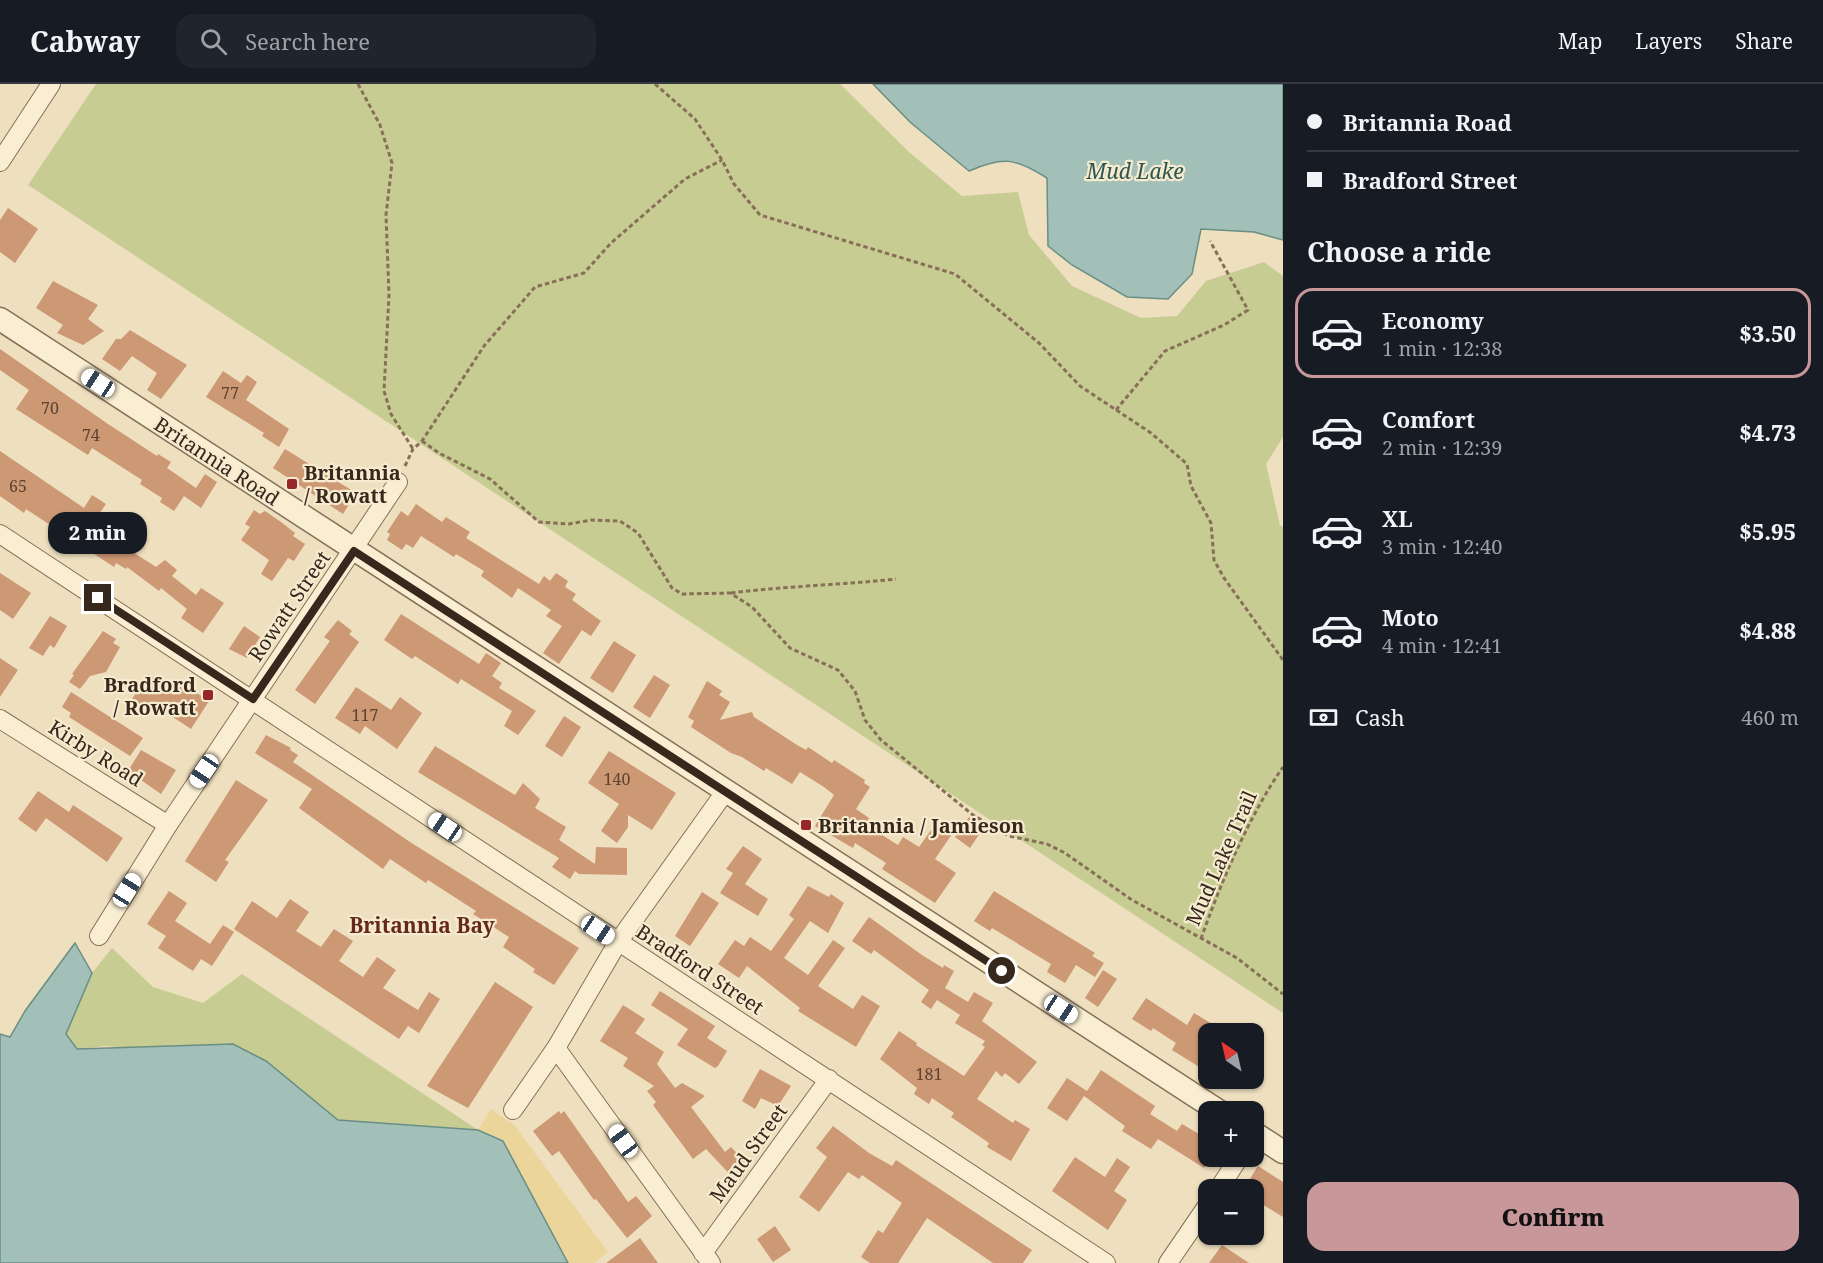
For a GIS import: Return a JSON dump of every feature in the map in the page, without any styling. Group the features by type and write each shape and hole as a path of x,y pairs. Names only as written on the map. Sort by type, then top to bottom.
{"street":[{"path":"0,162 51,84"},
{"name":"Britannia Road","path":"0,319 1203,1101"},
{"name":"Rowatt Street","path":"99,936 168,825 354,551 398,482"},
{"name":"Bradford Street","path":"0,534 1106,1263"},
{"name":"Kirby Road","path":"0,719 168,825"},
{"path":"513,1110 556,1048 618,942 725,792"},
{"path":"556,1048 707,1258"},
{"name":"Maud Street","path":"707,1258 829,1080"},
{"path":"1264,1140 1283,1152"},
{"path":"1168,1263 1198,1219"}],"path":[{"path":"358,84 380,126 392,163 386,215 388,296 384,391 391,414 413,449"},
{"path":"655,84 695,119 722,160 734,184 760,215 955,273 1039,343 1080,386 1151,433 1187,464 1191,486 1211,523 1214,560 1224,579 1283,660"},
{"path":"398,482 413,449 422,441 484,346 535,287 584,273 611,243 685,179 722,160"},
{"path":"1116,410 1165,351 1224,325 1248,310 1210,241"},
{"path":"422,441 439,453 490,479 539,522 569,524 591,520 620,521 638,533 672,588 682,594 727,594 896,579"},
{"path":"727,594 752,607 790,648 838,670 855,691 865,720 880,740 973,815 1009,836 1047,844 1065,853 1132,900 1201,939"},
{"name":"Mud Lake Trail","path":"1283,767 1272,783 1236,854 1201,939 1236,958 1283,994"}],"green space":[{"path":"96,84 840,84 910,153 962,196 1018,192 1029,235 1072,286 1141,318 1177,316 1206,281 1264,262 1283,276 1283,437 1266,464 1280,525 1283,527 1283,1013 28,185"},
{"path":"112,948 153,987 203,1003 242,974 478,1130 338,1120 266,1061 106,1046 77,1049 66,1034 92,973"}],"sand":[{"path":"491,1109 515,1126 608,1252 594,1263 568,1263 503,1141 478,1130"}],"water":[{"name":"Mud Lake","path":"873,84 1283,84 1283,240 1254,232 1201,229 1192,274 1168,299 1127,297 1072,265 1048,246 1047,178 1026,166 1009,161 991,163 969,171 910,122"},
{"path":"75,943 92,973 66,1034 77,1049 233,1044 266,1061 338,1120 478,1130 503,1141 568,1263 0,1263 0,1034 10,1037 25,1011"}],"building":[{"path":"8,208 38,229 15,263 0,252 0,220"},
{"path":"53,281 98,305 88,319 104,331 83,345 57,333 63,325 36,308"},
{"path":"130,330 187,365 161,399 147,390 157,373 132,356 120,371 102,359 116,339 121,339"},
{"path":"0,349 108,424 157,456 158,454 171,462 167,468 196,488 205,474 217,482 201,508 184,496 174,511 160,502 162,498 140,484 142,480 92,448 88,455 16,409 29,390 0,370"},
{"path":"223,371 241,383 247,375 257,382 246,400 289,429 279,447 262,436 264,433 206,397"},
{"path":"285,449 356,493 343,514 273,468"},
{"path":"0,451 84,508 92,495 106,504 95,520 108,529 105,534 156,567 165,560 177,570 172,576 196,595 201,588 224,603 203,633 181,618 187,609 161,588 159,591 127,567 126,569 116,563 114,567 26,509 24,513 0,496"},
{"path":"416,504 442,522 446,517 470,532 466,538 539,584 544,576 550,581 556,573 568,581 565,587 576,594 572,600 601,621 591,636 582,630 559,664 543,653 562,626 546,616 551,610 518,588 512,598 481,576 484,571 456,554 454,557 421,536 413,548 406,544 402,550 387,540 390,534 387,532 401,511 408,516"},
{"path":"254,510 260,514 265,511 295,533 293,536 305,544 294,561 288,558 272,581 261,574 269,560 241,540 250,527 245,524"},
{"path":"0,573 31,593 13,619 0,610"},
{"path":"401,614 479,664 486,653 501,663 492,676 502,683 499,688 536,711 518,735 504,726 512,711 461,679 458,684 415,656 412,659 384,640"},
{"path":"50,616 67,626 54,648 50,645 43,656 29,648"},
{"path":"338,620 352,631 349,634 359,642 315,704 295,690 330,641 324,637"},
{"path":"244,626 260,637 247,658 229,649"},
{"path":"103,631 116,639 113,643 120,647 106,672 90,676 80,689 69,682 74,675 72,674"},
{"path":"614,641 636,655 613,693 590,678"},
{"path":"0,658 18,670 0,697"},
{"path":"148,674 158,680 160,678 169,685 172,681 187,691 189,688 209,701 191,729 156,706 152,712 132,699"},
{"path":"654,675 670,685 650,718 633,707"},
{"path":"707,681 722,691 719,695 730,702 720,720 752,712 754,717 797,745 806,750 808,747 832,763 834,760 865,780 864,783 870,787 856,809 869,818 868,820 873,824 871,828 898,845 903,837 919,847 936,823 952,834 935,859 956,873 935,903 882,869 886,863 855,843 853,848 815,826 834,795 824,787 800,772 792,784 766,768 764,771 731,753 691,727 694,721 688,717"},
{"path":"356,687 391,710 400,697 422,713 397,749 365,726 360,734 335,718"},
{"path":"71,692 143,738 130,756 69,717 71,713 62,707"},
{"path":"564,716 581,727 562,757 545,746"},
{"path":"266,735 291,748 290,750 298,755 293,762 410,842 579,948 554,985 533,972 535,969 503,947 509,937 473,914 476,911 428,880 426,883 390,859 383,869 299,808 312,789 255,753"},
{"path":"435,746 515,795 523,783 540,799 535,808 566,827 559,840 595,864 596,847 627,848 627,875 579,874 575,871 570,879 552,867 559,858 418,772"},
{"path":"141,750 176,770 161,794 128,771"},
{"path":"609,751 676,793 652,830 628,815 628,827 617,843 601,831 619,804 588,783"},
{"path":"236,780 268,800 225,860 229,862 216,882 185,861"},
{"path":"38,791 69,812 73,805 123,838 107,862 46,818 36,832 18,819"},
{"path":"969,817 984,827 970,848 955,837"},
{"path":"743,846 762,859 745,884 768,899 758,916 720,893 733,873 726,869"},
{"path":"808,886 829,897 831,894 844,903 828,933 810,921 784,958 808,975 833,940 845,948 818,986 853,1009 862,995 880,1006 856,1047 798,1011 800,1008 747,966 739,978 718,964 735,940 744,946 750,937 771,951 794,919 789,915"},
{"path":"169,891 187,903 175,921 210,944 223,925 234,932 212,966 201,959 193,971 158,948 166,936 147,924"},
{"path":"994,891 1095,953 1092,956 1104,963 1095,977 1076,965 1065,983 1047,972 1051,964 992,928 990,931 974,921"},
{"path":"702,892 719,903 690,946 675,936"},
{"path":"290,899 309,912 296,931 321,947 334,929 353,941 339,961 363,977 377,957 396,970 383,988 418,1010 429,992 440,999 419,1033 408,1026 399,1039 234,929 252,901 277,918"},
{"path":"869,917 922,955 943,968 944,965 954,971 945,988 968,1002 974,992 993,1003 982,1021 1037,1062 1019,1084 1005,1073 1002,1077 996,1071 977,1099 1013,1123 1015,1120 1030,1129 1011,1161 987,1147 989,1143 951,1117 954,1113 932,1098 929,1104 914,1094 917,1088 880,1059 899,1031 917,1043 916,1045 964,1076 985,1047 982,1045 985,1041 955,1023 960,1015 937,1000 931,1009 921,1002 929,990 874,950 871,954 852,941"},
{"path":"1103,970 1117,979 1098,1007 1085,998"},
{"path":"495,982 533,1007 468,1108 427,1086"},
{"path":"660,991 715,1026 707,1038 727,1051 718,1066 715,1068 677,1045 688,1029 651,1005"},
{"path":"1146,998 1187,1025 1194,1013 1210,1023 1198,1023 1198,1066 1172,1050 1176,1043 1153,1028 1151,1031 1132,1019"},
{"path":"623,1005 645,1019 635,1033 664,1052 657,1064 675,1088 682,1083 705,1096 691,1107 725,1152 731,1147 745,1162 738,1168 744,1176 737,1182 706,1149 693,1159 653,1105 656,1102 647,1091 654,1086 623,1066 628,1058 600,1041"},
{"path":"760,1069 791,1086 778,1106 761,1098 755,1109 742,1101"},
{"path":"1101,1070 1155,1106 1150,1114 1177,1131 1182,1124 1198,1133 1198,1164 1158,1139 1151,1149 1122,1131 1125,1126 1084,1096 1067,1121 1047,1108 1067,1078 1087,1091"},
{"path":"559,1111 561,1114 564,1111 628,1202 636,1196 652,1216 627,1238 596,1199 594,1200 559,1151 552,1156 533,1131"},
{"path":"833,1126 869,1153 892,1166 896,1160 1032,1250 1023,1263 993,1263 927,1218 898,1263 870,1263 861,1257 878,1230 883,1233 902,1203 862,1175 859,1179 848,1172 819,1212 799,1197 827,1157 816,1148"},
{"path":"1075,1157 1105,1177 1117,1158 1130,1167 1114,1191 1127,1200 1108,1230 1052,1191"},
{"path":"1260,1167 1283,1182 1283,1217 1264,1205 1264,1179 1250,1179"},
{"path":"775,1226 791,1250 773,1262 757,1239"},
{"path":"640,1238 658,1263 606,1263"},
{"path":"1222,1245 1249,1263 1209,1263"}],"place":[{"name":"Britannia / Rowatt","path":"292,484"},
{"name":"Bradford / Rowatt","path":"208,695"},
{"name":"Britannia / Jamieson","path":"806,825"}],"district":[{"name":"Britannia Bay","path":"422,925"}],"route":[{"path":"98,598 253,699 354,551 1002,971"}]}
